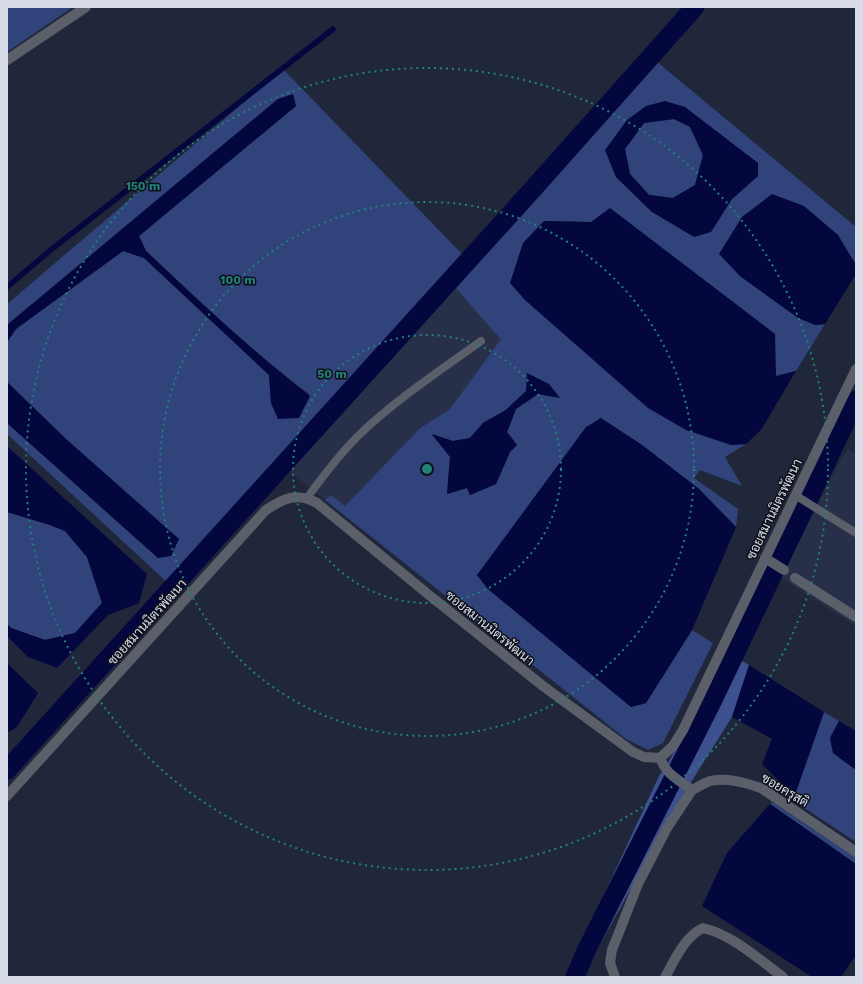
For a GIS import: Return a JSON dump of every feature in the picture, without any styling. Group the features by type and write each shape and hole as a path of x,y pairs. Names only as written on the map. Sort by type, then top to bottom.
{"street":[{"path":"7,60 86,7"},
{"name":"ซอยสมานมิตรพัฒนา","path":"7,796 266,510 280,501 294,498 307,498 317,503 543,686 633,752 644,757 660,758 673,746 683,730 856,369"},
{"path":"765,558 784,570"},
{"path":"796,578 856,617"},
{"path":"615,977 610,963 612,950 638,884 688,787 669,774 664,768 660,758"},
{"name":"ซอยครุสติ","path":"688,787 710,781 726,780 743,782 761,788 856,852"},
{"path":"665,977 689,938 695,932 703,928 714,931 730,939 783,977"}],"lane":[{"path":"307,498 329,468 358,436 422,384 481,341"},
{"path":"795,495 856,533"}],"shaded area":[{"path":"7,7 73,7 7,52"},
{"path":"643,53 656,61 856,227 856,265 853,259 740,276 768,296 815,325 825,324 796,371 776,376 591,222 544,221 731,445 746,444 725,457 742,486 700,470 694,478 738,509 736,527 699,489 642,445 600,418 477,575 488,589 631,707 646,703 692,630 713,643 663,743 648,750 626,739 325,500 331,495 345,506 420,428 449,410 501,339 444,274 171,586 7,434 7,423 158,558 65,438 7,382 7,342 16,329 123,251 144,258 269,375 271,403 310,395 226,325 146,251 139,236 296,106 278,99 7,325 7,304 283,69 462,254","holes":["665,101 758,176 732,199 652,212 616,177 605,150","526,391 560,398 538,394 516,409 507,432 517,445 510,452 496,484 470,495 467,488 447,494 450,457 432,435 453,441 470,438 483,423 506,410"]},
{"path":"293,94 296,106 139,236 146,251 247,344 310,396 299,418 278,419 271,403 269,375 144,258 123,251 16,329 7,342 7,325 278,99"},
{"path":"665,101 685,107 758,163 758,176 732,199 711,232 694,237 652,212 616,177 605,150 627,120 646,106","holes":["674,119 690,127 703,155 695,185 673,198 649,195 630,174 625,149 644,123"]},
{"path":"674,119 690,127 703,155 695,185 673,198 649,195 630,174 625,149 644,123"},
{"path":"772,194 804,206 838,235 856,265 856,274 825,324 815,325 798,318 740,276 719,254 742,217"},
{"path":"610,208 775,334 776,376 796,371 761,430 746,444 731,445 686,430 648,408 525,300 510,283 523,243 544,221 591,222"},
{"path":"453,284 493,331 502,338 449,410 420,428 345,506 331,495 325,500 287,469"},
{"path":"527,373 549,384 560,398 538,394 516,409 507,432 517,445 510,452 496,484 470,495 467,488 447,494 450,457 432,434 453,441 470,438 483,423 506,410 526,391"},
{"path":"7,382 65,438 179,539 171,556 158,558 7,423"},
{"path":"601,418 642,445 699,489 736,527 692,630 646,703 631,707 488,589 477,575 586,427"},
{"path":"7,446 147,574 139,603 108,615 57,668 28,657 7,636 7,624 11,628 45,640 75,633 102,603 87,557 65,531 7,512"},
{"path":"848,449 856,454 856,626 781,578 838,465"},
{"path":"7,512 65,531 87,557 102,603 75,633 45,640 11,628 7,624"},
{"path":"727,652 749,665 732,717 681,798 582,977 566,977 659,776 668,763"},
{"path":"7,663 38,693 17,727 7,733"},
{"path":"749,665 824,712 796,792 783,785 762,764 772,739 732,717"},
{"path":"824,712 839,721 830,738 833,753 856,770 856,842 779,791 783,785 796,791"},
{"path":"839,721 856,731 856,770 833,753 830,738"},
{"path":"772,802 856,858 856,864 770,804"},
{"path":"770,804 856,864 856,955 841,977 812,977 702,906 727,853"}],"waterway":[{"path":"7,770 532,190 695,7"},
{"path":"7,287 52,249 333,29"},
{"path":"575,977 586,951 713,700 856,400"}]}
